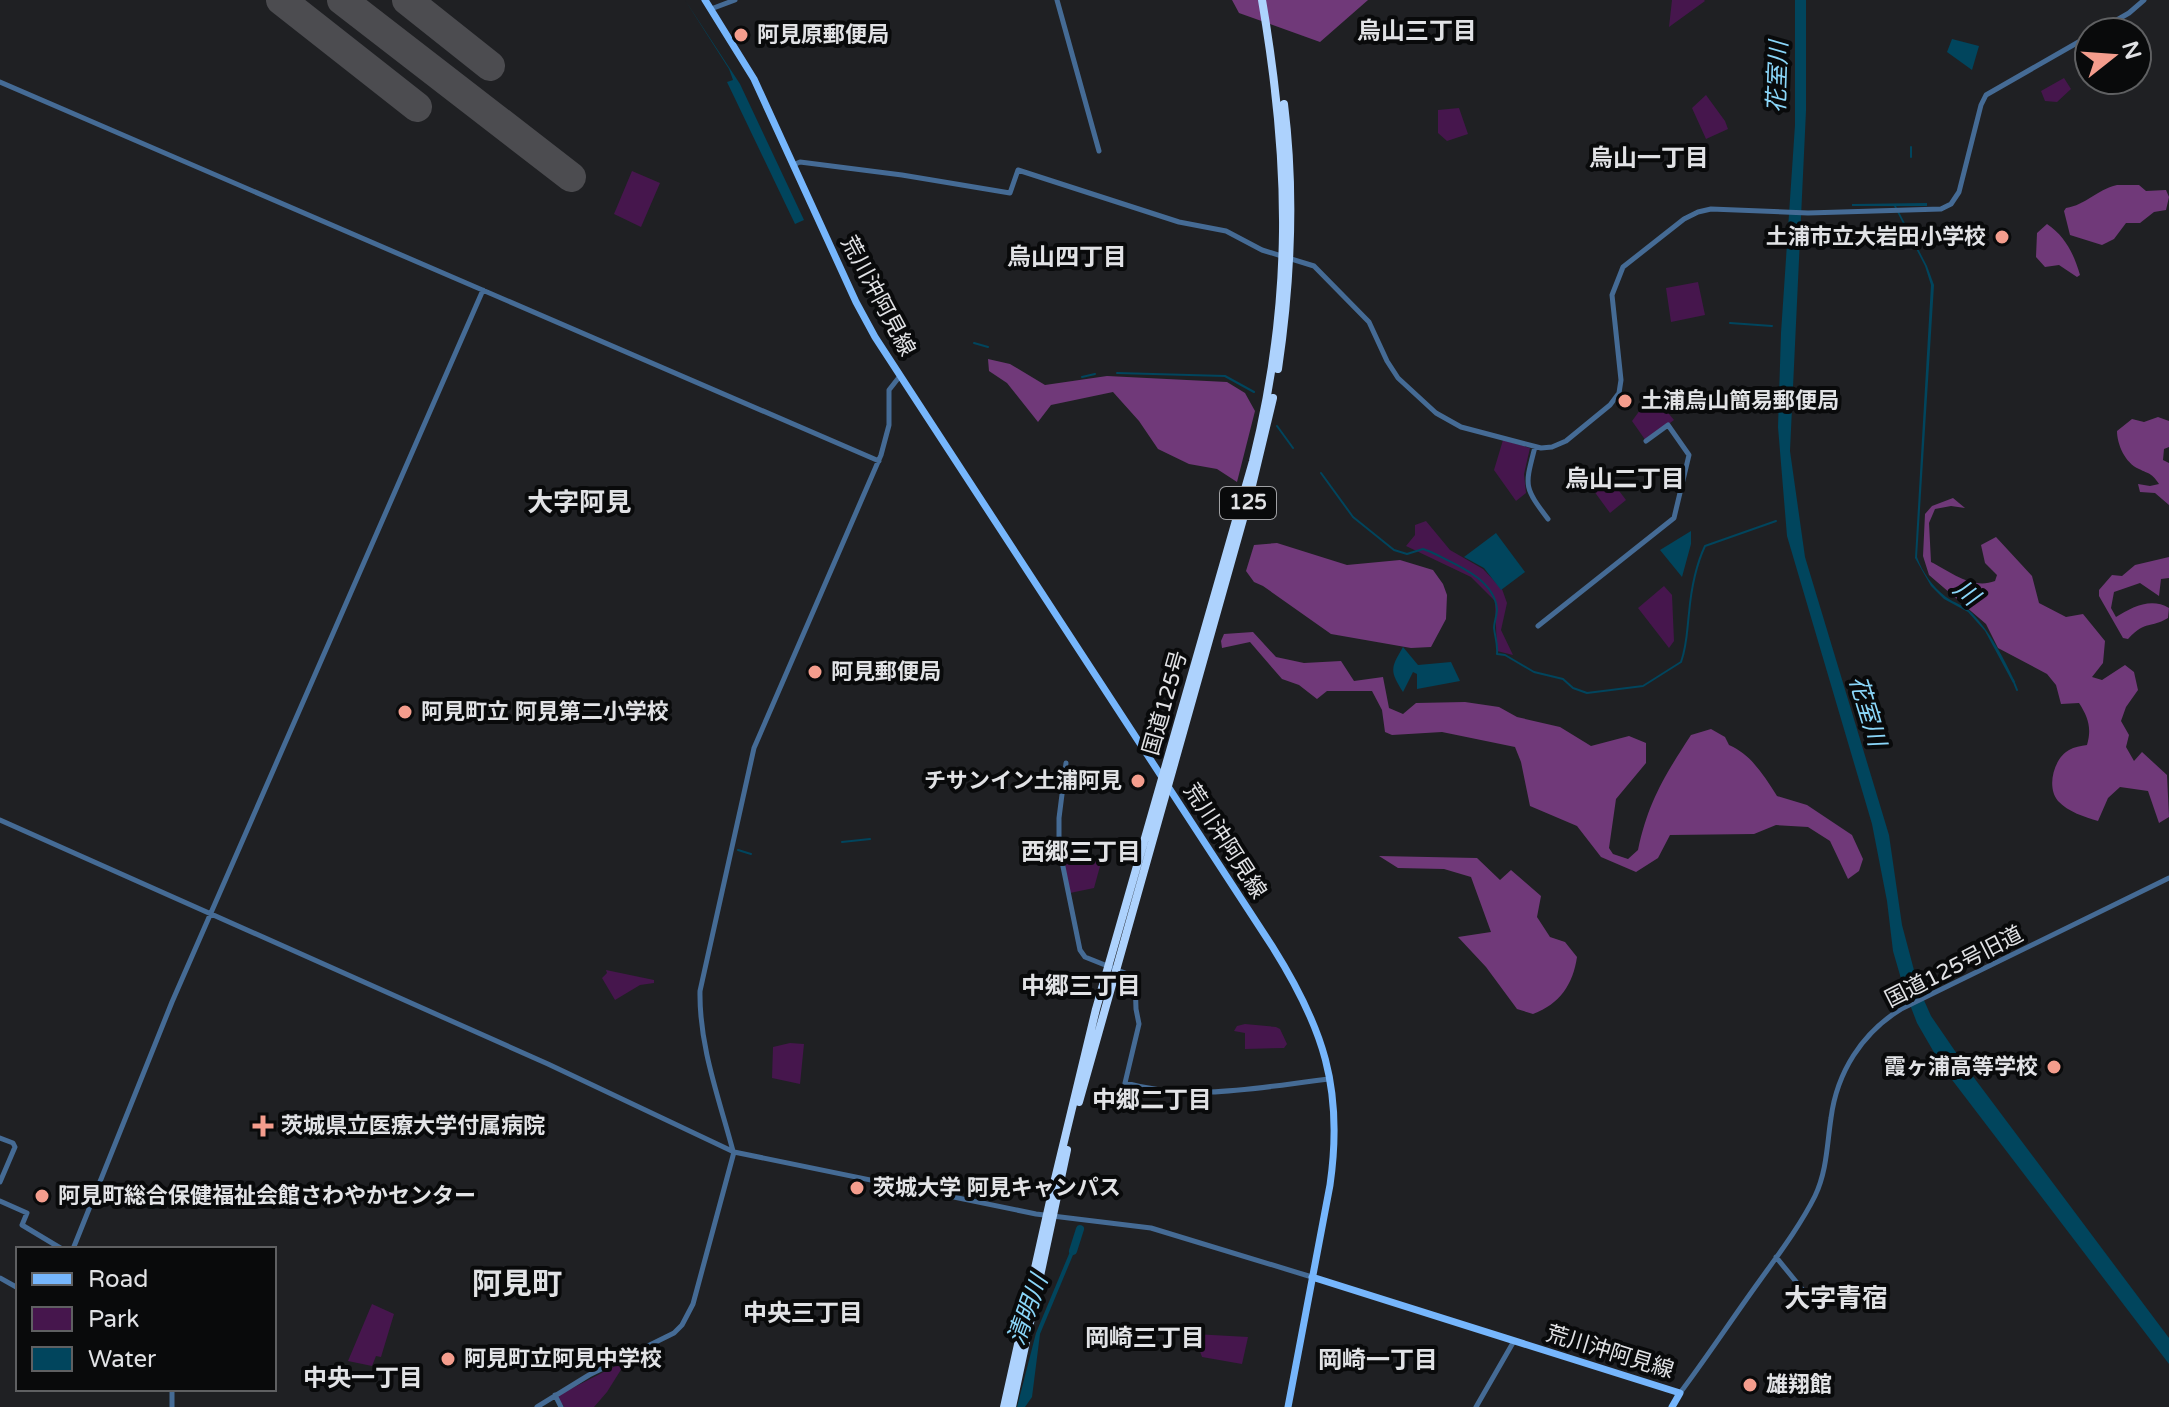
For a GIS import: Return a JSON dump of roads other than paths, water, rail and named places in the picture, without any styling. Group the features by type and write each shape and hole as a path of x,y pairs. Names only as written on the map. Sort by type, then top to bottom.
{"highway":[{"name":"国道125号","path":"1004,1407 1111,967 1267,427 1282,346 1291,216 1287,137 1265,0"},
{"name":"国道125号","path":"1012,1407 1050,1216"}],"main road":[{"name":"荒川沖阿見線","path":"705,0 754,79 861,314 1296,985 1318,1032 1330,1079 1334,1119 1333,1157 1312,1277 1680,1393"},
{"path":"1288,1407 1312,1277"},
{"path":"1672,1407 1680,1393"}],"street":[{"path":"711,9 735,0"},
{"path":"1057,0 1099,151"},
{"path":"2123,16 2144,0"},
{"path":"793,165 800,162 902,175 1010,193 1018,170 1179,222 1226,231 1251,246 1314,266 1357,307 1369,322 1398,378 1436,413 1461,427 1546,448 1561,444 1610,405 1619,393 1621,380 1612,295 1618,275 1627,263 1673,226 1698,212 1715,209 1784,213 1931,211 1951,204 1959,192 1986,95 2073,45"},
{"path":"0,82 879,461"},
{"path":"74,1247 133,1093 483,290"},
{"path":"537,1407 589,1375 667,1338 682,1325 693,1304 734,1152 704,1048 700,991 754,748 879,461 889,425 889,390 900,376"},
{"path":"1538,626 1677,515 1689,455 1668,425 1646,441"},
{"path":"1535,447 1527,487 1548,519"},
{"path":"1066,763 1058,830 1080,950 1085,957 1132,974 1136,980 1139,1024 1125,1083 1176,1094 1233,1091 1330,1079"},
{"path":"0,820 630,1101 734,1152 1050,1216 1151,1228 1312,1277"},
{"name":"国道125号旧道","path":"1680,1393 1776,1257 1819,1187 1833,1104 1846,1067 1877,1026 1928,996 2169,878"},
{"path":"0,1138 13,1143 15,1147 0,1182"},
{"path":"0,1201 27,1213 22,1225 59,1247"},
{"path":"1776,1257 1815,1305"},
{"path":"1476,1407 1514,1341"},
{"path":"555,1395 561,1407"}],"water":[{"path":"685,0 740,84 804,220 795,224 727,82 733,80 729,69"},
{"path":"1795,0 1806,0 1806,111 1790,451 1805,557 1889,835 1902,925 1919,989 1931,1016 1966,1067 2169,1338 2169,1364 1943,1068 1917,1023 1893,951 1872,824 1787,536 1778,427 1795,125"},
{"path":"1952,39 1979,46 1972,70 1947,52"},
{"path":"1927,203 1927,206 1896,206 1927,266 1934,285 1917,557 1937,589 1969,610 1985,629 2006,663 2013,683 1985,631 1968,612 1944,599 1931,586 1915,558 1931,285 1925,266 1894,206 1852,206"},
{"path":"1691,531 1691,544 1682,577 1660,550"},
{"path":"1496,533 1525,572 1501,590 1484,568 1464,557"},
{"path":"1403,647 1418,665 1451,662 1460,681 1417,689 1417,674 1413,672 1403,692 1393,670"},
{"name":"清明川","path":"1074,1242 1078,1243 1040,1334 1032,1397 1025,1407 1017,1407 1036,1333"}],"waterway":[{"path":"1911,147 1911,157"},
{"path":"1730,323 1772,326"},
{"path":"974,343 988,347"},
{"path":"1117,373 1225,376 1254,392"},
{"path":"1082,377 1095,374"},
{"path":"1277,426 1293,448"},
{"path":"1321,473 1353,517 1394,550 1407,554 1423,549 1431,552 1472,573 1489,589 1497,609 1494,628 1497,654 1505,655 1534,672 1563,679 1573,688 1587,693 1643,686 1681,662 1694,578 1705,546 1776,521"},
{"name":"川","path":"2013,680 2017,690"},
{"path":"842,842 870,839"},
{"path":"738,850 751,854"},
{"name":"清明川","path":"1073,1251 1080,1229"}],"place":[{"name":"阿見原郵便局","path":"741,35"},
{"name":"土浦市立大岩田小学校","path":"2002,237"},
{"name":"土浦烏山簡易郵便局","path":"1625,401"},
{"name":"阿見郵便局","path":"815,672"},
{"name":"阿見町立 阿見第二小学校","path":"405,712"},
{"name":"チサンイン土浦阿見","path":"1138,781"},
{"name":"霞ヶ浦高等学校","path":"2054,1067"},
{"name":"茨城県立医療大学付属病院","path":"263,1126"},
{"name":"茨城大学 阿見キャンパス","path":"857,1188"},
{"name":"阿見町総合保健福祉会館さわやかセンター","path":"42,1196"},
{"name":"阿見町立阿見中学校","path":"448,1359"},
{"name":"雄翔館","path":"1750,1385"}],"district":[{"name":"烏山三丁目","path":"1417,31"},
{"name":"烏山一丁目","path":"1649,158"},
{"name":"烏山四丁目","path":"1067,257"},
{"name":"烏山二丁目","path":"1625,479"},
{"name":"大字阿見","path":"579,502"},
{"name":"西郷三丁目","path":"1081,852"},
{"name":"中郷三丁目","path":"1081,986"},
{"name":"中郷二丁目","path":"1152,1100"},
{"name":"阿見町","path":"517,1284"},
{"name":"大字青宿","path":"1836,1298"},
{"name":"中央三丁目","path":"803,1313"},
{"name":"岡崎三丁目","path":"1145,1338"},
{"name":"岡崎一丁目","path":"1378,1360"},
{"name":"中央一丁目","path":"363,1378"}],"water label":[{"name":"花室川","path":"1778,77"},
{"name":"花室川","path":"1867,711"}]}
